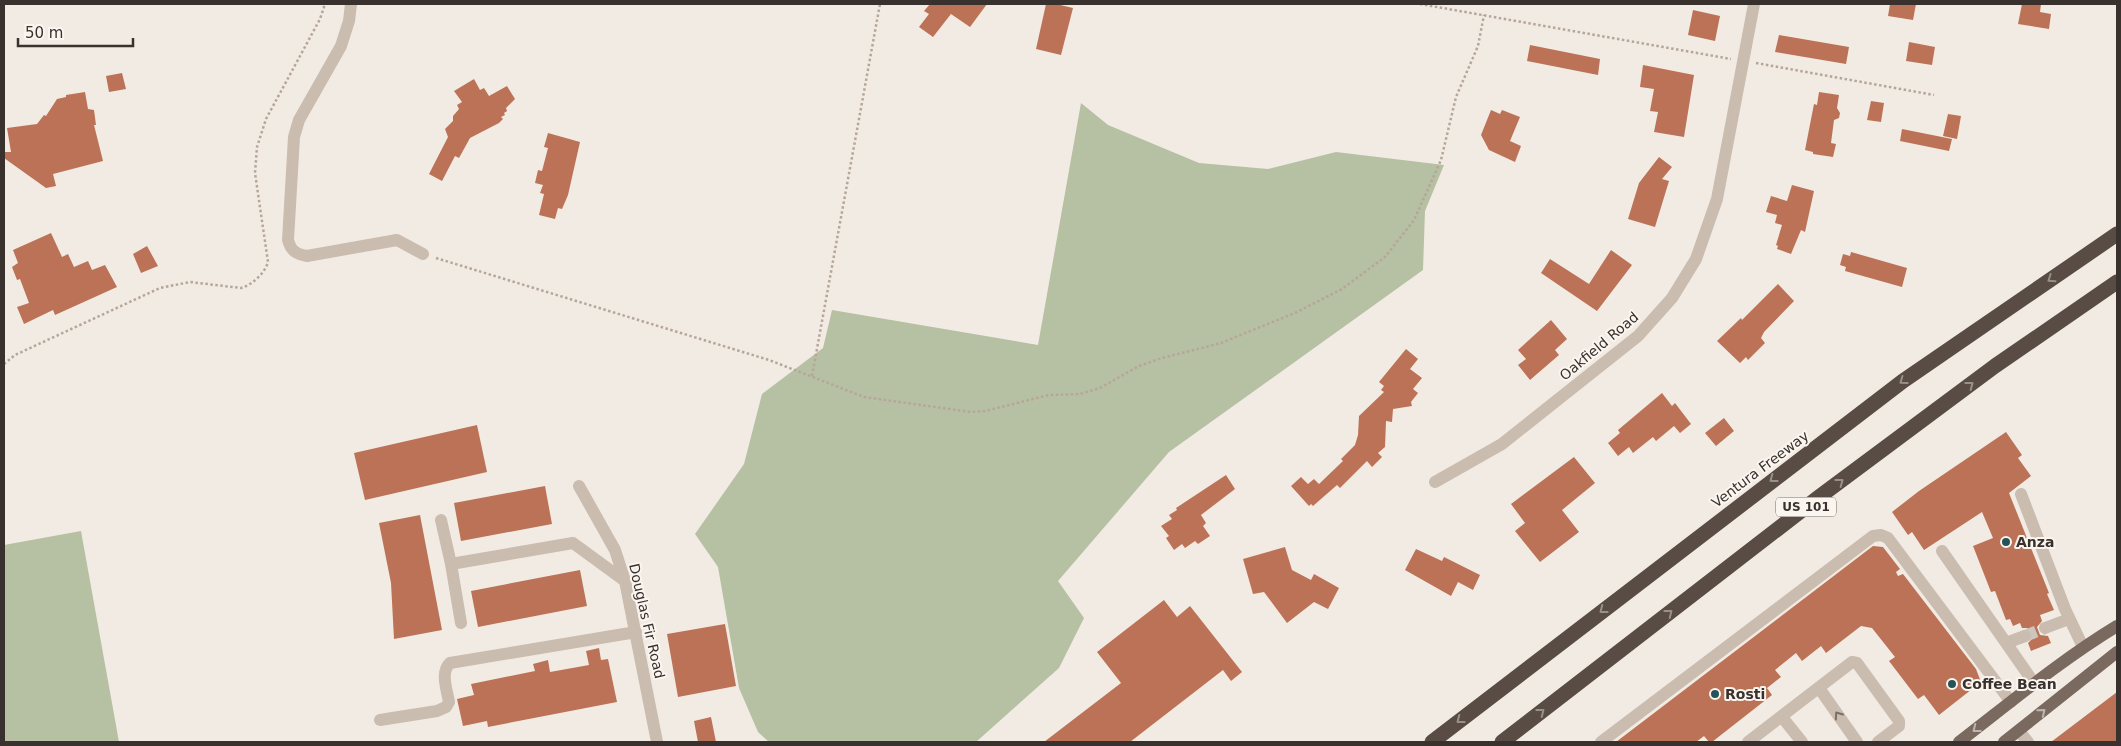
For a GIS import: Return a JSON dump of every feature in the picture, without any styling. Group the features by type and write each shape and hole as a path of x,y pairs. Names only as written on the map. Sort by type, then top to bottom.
{"highway":[{"path":"2091,252 2117,222"},
{"name":"Ventura Freeway","path":"1432,742 1895,387 2117,234"},
{"name":"US 101","path":"1502,742 1819,497 1995,366 2117,282"}],"main road":[{"path":"1959,742 2083,647 2117,626"},
{"path":"2004,742 2117,652"}],"street":[{"path":"351,4 349,21 341,46 299,120 294,137 288,240 290,247 297,254 307,256 397,240 423,254"},
{"name":"Oakfield Road","path":"1435,482 1502,444 1638,336 1672,298 1696,258 1717,199 1754,4"},
{"name":"Douglas Fir Road","path":"579,486 615,550 625,581 657,742"},
{"path":"2021,494 2069,619 2083,647"},
{"path":"441,520 461,623"},
{"path":"1601,742 1873,536 1881,535 1888,538 2011,702"},
{"path":"451,564 573,543 625,581"},
{"path":"1942,551 2034,683"},
{"path":"2045,628 2069,619"},
{"path":"380,720 437,711 446,707 449,702 444,673 445,668 450,663 636,632"},
{"path":"2006,643 2025,636"},
{"path":"1748,742 1852,662 1857,663 1899,721 1899,726 1878,742"},
{"path":"1819,688 1857,742"},
{"path":"1782,716 1802,742"},
{"path":"2019,731 2028,742"}],"path":[{"path":"4,364 15,355 160,288 190,282 241,288 249,286 266,267 268,262 255,173 257,147 266,119 320,19 325,4"},
{"path":"812,377 880,4"},
{"path":"1420,4 1934,94"},
{"path":"423,254 769,360 864,397 971,412 986,411 1040,397 1080,394 1100,388 1139,366 1162,358 1222,343 1297,312 1342,289 1385,257 1414,220 1441,160 1456,97 1478,46 1484,15"}],"green space":[{"path":"1081,103 1108,125 1199,163 1268,169 1336,152 1444,165 1425,211 1423,270 1169,452 1058,581 1084,618 1059,668 976,742 769,742 758,732 739,688 718,567 695,534 744,464 762,394 823,348 832,310 1038,345"},
{"path":"81,531 119,742 4,742 4,545"}],"building":[{"path":"930,4 987,4 970,27 951,14 933,37 919,27 929,14 924,11"},
{"path":"1046,4 1073,8 1061,55 1036,49"},
{"path":"1890,4 1916,4 1913,20 1888,16"},
{"path":"2022,4 2041,4 2040,12 2051,14 2049,29 2018,24"},
{"path":"1693,10 1720,16 1715,41 1688,35"},
{"path":"1779,35 1849,47 1846,64 1775,52"},
{"path":"1909,42 1935,47 1932,65 1906,61"},
{"path":"1530,45 1600,59 1598,75 1527,61"},
{"path":"1643,65 1694,75 1684,137 1654,132 1658,112 1650,111 1654,89 1640,87"},
{"path":"122,73 126,89 109,92 106,76"},
{"path":"474,79 480,90 484,88 489,96 507,86 515,99 506,108 507,111 501,117 503,119 499,123 470,138 459,158 455,156 442,181 429,174 448,137 445,129 453,121 453,116 459,109 457,105 462,102 454,91"},
{"path":"85,92 88,109 94,110 96,125 94,125 103,161 53,174 56,186 46,188 4,158 4,152 11,152 7,128 37,124 44,115 46,116 57,99 66,97 66,95"},
{"path":"1819,92 1839,95 1837,108 1840,113 1839,118 1834,120 1831,143 1836,144 1833,157 1813,154 1813,152 1805,150 1814,104 1817,105"},
{"path":"1871,101 1884,103 1881,122 1867,120"},
{"path":"1491,110 1500,114 1502,110 1520,117 1510,141 1521,146 1515,162 1489,150 1481,135"},
{"path":"1948,114 1961,116 1957,139 1943,136"},
{"path":"1902,129 1952,139 1949,151 1900,141"},
{"path":"548,133 580,142 568,195 562,209 558,208 555,219 539,215 544,194 540,193 543,185 535,183 538,170 542,171 548,148 544,147"},
{"path":"1659,157 1672,167 1662,179 1669,181 1655,227 1628,219 1639,183"},
{"path":"1792,185 1814,191 1805,232 1801,230 1791,254 1777,249 1778,246 1776,245 1782,225 1775,223 1777,215 1766,212 1771,196 1787,201"},
{"path":"51,233 62,257 68,254 74,267 88,261 92,270 105,265 117,287 55,315 53,310 24,324 17,307 29,303 20,279 17,280 12,267 18,263 13,250"},
{"path":"147,246 158,266 141,273 133,254"},
{"path":"1611,250 1632,265 1597,311 1541,273 1550,259 1589,284"},
{"path":"1851,252 1907,268 1902,287 1845,271 1846,267 1840,265 1843,254 1850,256"},
{"path":"1778,284 1794,301 1764,332 1761,338 1765,343 1748,360 1746,357 1740,363 1717,341 1741,318 1742,320"},
{"path":"1551,320 1567,339 1555,350 1559,355 1530,380 1518,365 1526,359 1518,350"},
{"path":"1406,349 1418,359 1410,369 1422,378 1413,389 1418,393 1411,402 1412,406 1393,409 1392,422 1386,421 1385,447 1378,453 1382,457 1372,467 1367,461 1340,488 1337,485 1313,506 1311,504 1309,506 1291,486 1301,477 1308,484 1314,479 1319,484 1343,461 1341,459 1355,445 1358,435 1359,416 1384,392 1381,390 1384,386 1379,382"},
{"path":"1662,393 1672,406 1675,403 1691,424 1680,433 1674,426 1656,441 1653,437 1633,453 1629,447 1618,456 1608,443 1620,433 1618,430"},
{"path":"1724,418 1734,431 1716,446 1705,433"},
{"path":"477,425 487,472 365,500 354,453"},
{"name":"Anza","path":"2006,432 2022,455 2018,458 2031,476 2009,493 2054,610 2040,615 2042,621 2037,627 2040,635 2048,636 2051,643 2031,651 2028,643 2033,638 2032,633 2027,628 2022,628 2020,623 2013,626 2010,619 2006,620 1995,591 1991,592 1973,546 1993,538 1982,512 1924,550 1912,532 1908,535 1892,512 1919,491"},
{"path":"1574,457 1595,483 1562,510 1579,532 1540,562 1515,531 1525,523 1511,504"},
{"path":"1226,475 1235,489 1201,515 1206,523 1203,526 1210,536 1198,544 1195,541 1185,548 1182,544 1174,550 1166,538 1169,536 1161,526 1172,519 1169,515 1177,510 1176,508"},
{"path":"545,486 552,524 461,541 454,503"},
{"path":"420,515 442,630 394,639 391,583 379,523"},
{"path":"1873,546 1883,547 1900,569 1896,572 1898,576 1903,574 1976,669 1981,682 1939,715 1924,695 1918,699 1889,661 1895,657 1872,628 1861,626 1826,653 1821,646 1802,661 1796,653 1775,670 1781,677 1767,688 1772,695 1712,742 1709,742 1704,736 1696,742 1616,742"},
{"path":"1285,547 1292,570 1311,580 1314,574 1339,588 1328,609 1314,602 1287,623 1264,592 1253,594 1243,559"},
{"path":"1416,549 1442,561 1444,557 1480,575 1473,590 1458,582 1451,596 1405,570"},
{"path":"580,570 587,606 478,627 471,591"},
{"path":"1164,600 1177,617 1190,606 1242,672 1231,681 1223,670 1130,742 1044,742 1121,683 1097,652"},
{"path":"725,624 736,686 678,697 667,634"},
{"path":"599,648 601,660 608,659 617,702 488,727 487,721 463,726 457,699 474,695 471,684 535,671 533,664 548,660 550,672 589,665 586,651"},
{"path":"2117,692 2117,742 2051,742"},
{"path":"711,717 716,742 698,742 694,721"}],"tunnel":[{"path":"2025,636 2045,628"}],"place":[{"name":"Anza","path":"2006,542"},
{"name":"Coffee Bean","path":"1952,684"},
{"name":"Rosti","path":"1715,694"}]}
